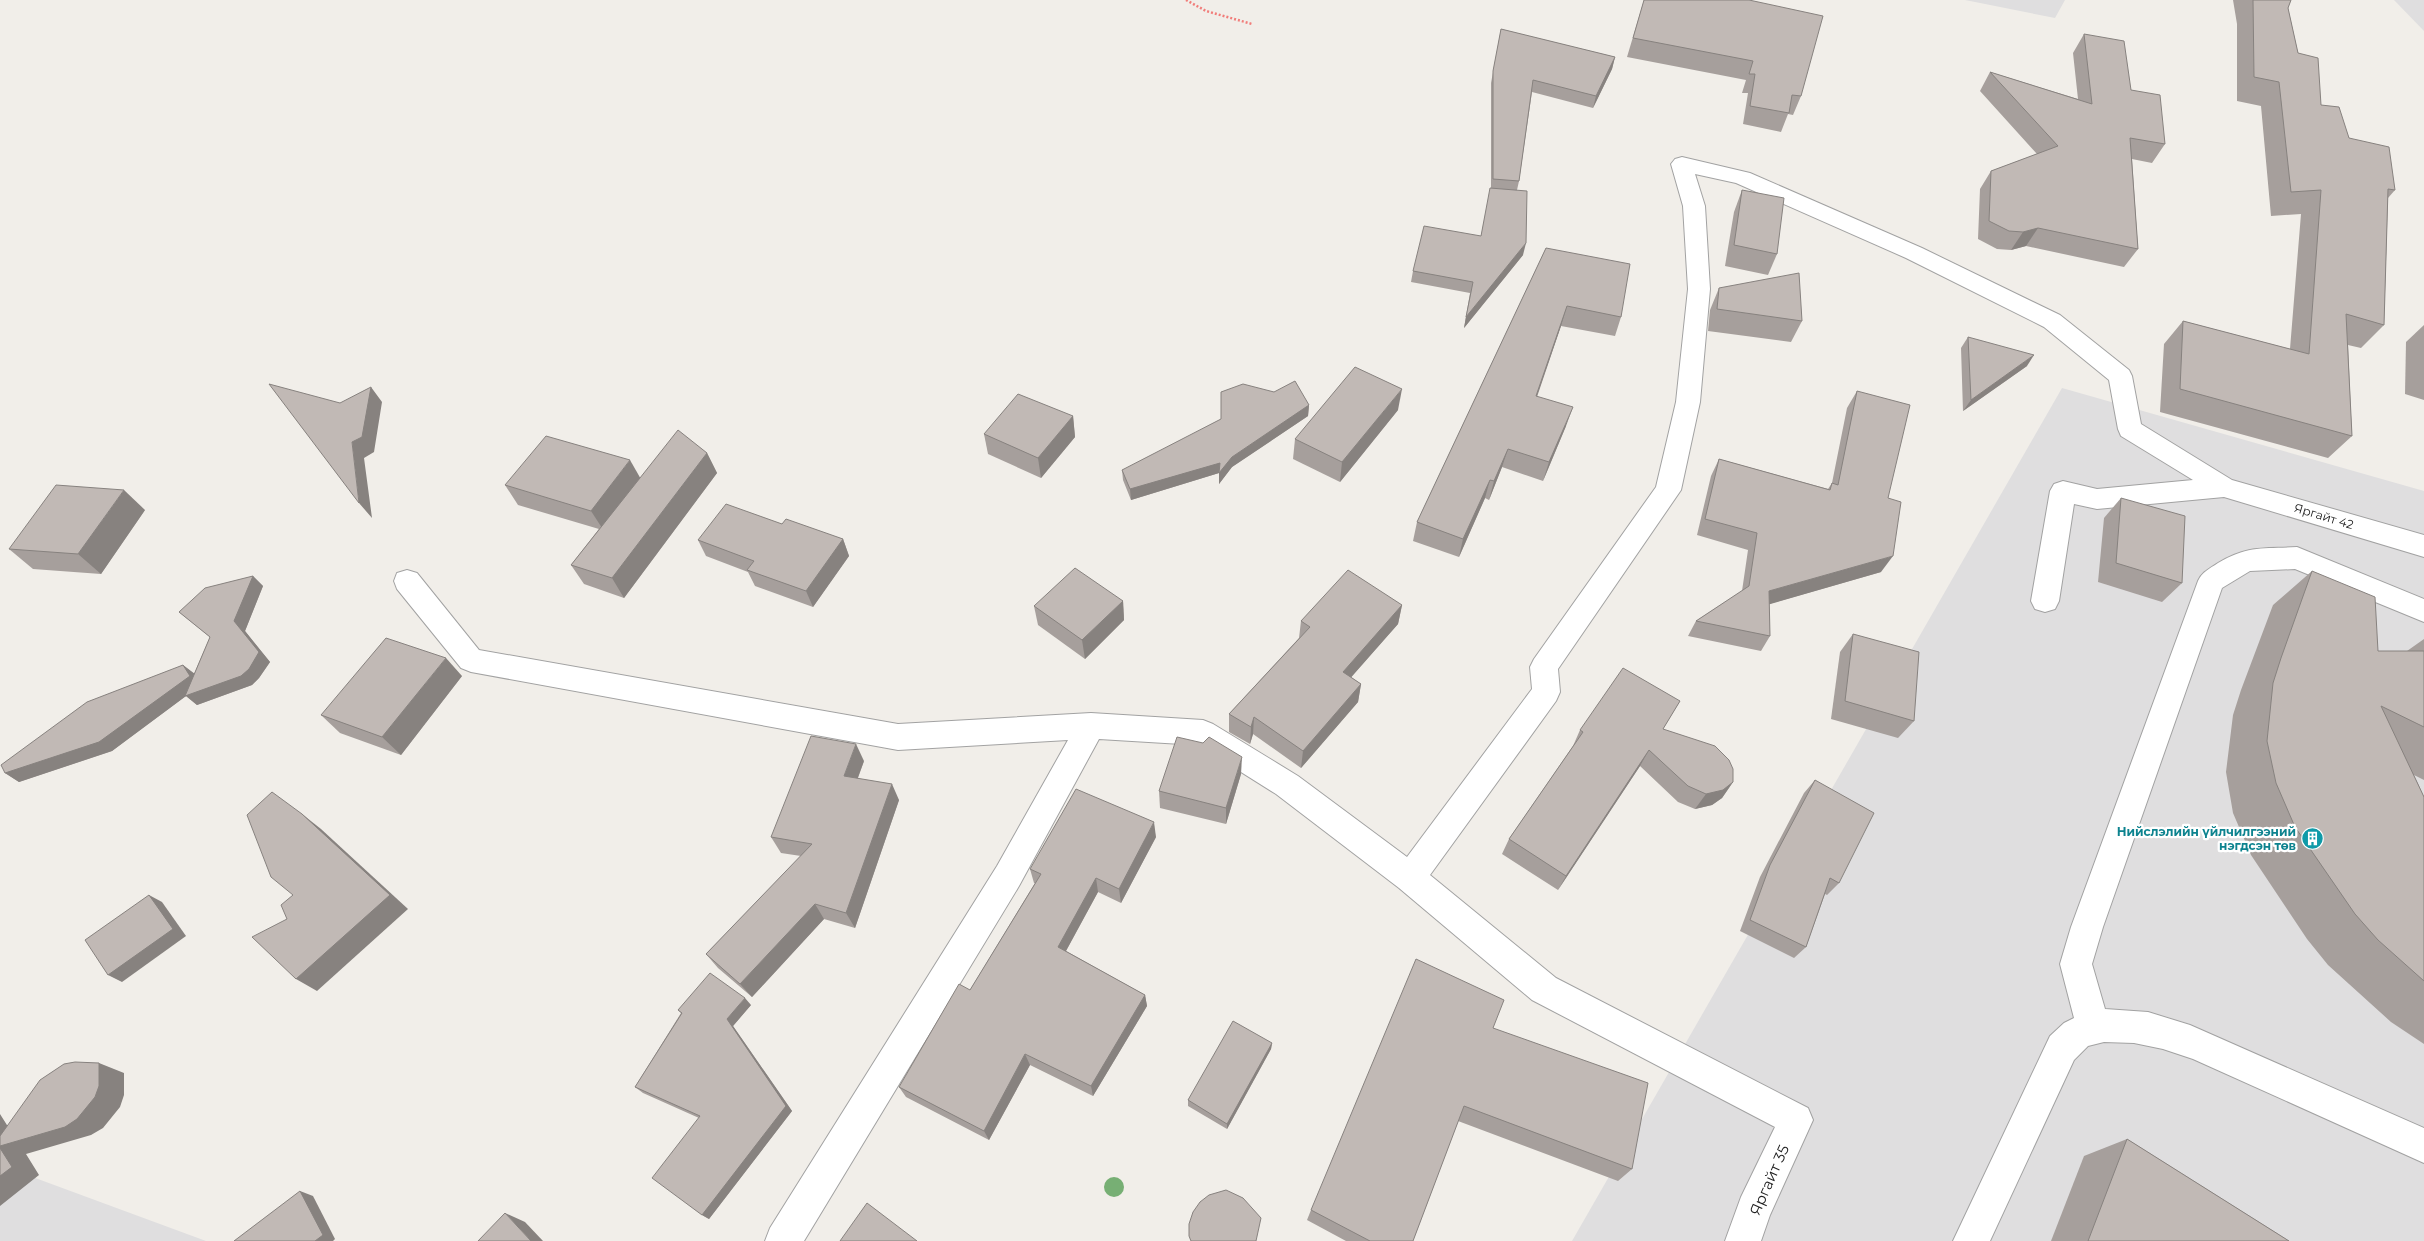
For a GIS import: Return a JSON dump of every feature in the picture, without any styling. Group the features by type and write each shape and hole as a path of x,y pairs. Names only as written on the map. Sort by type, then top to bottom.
{"street":[{"path":"407,581 471,660 898,737 1091,726 1203,733 1287,785 1410,878 1546,692 1544,667 1668,490 1688,402 1699,288 1694,206 1682,164 1742,178 1914,253 2052,320 2120,376 2130,429 2224,487"},
{"name":"Яргайт 42","path":"2224,487 2424,546"},
{"path":"2045,601 2063,491 2097,499 2224,487"},
{"path":"2093,1027 2076,964 2087,927 2211,581 2245,560 2297,558 2424,611"},
{"path":"783,1241 1008,876 1091,726"},
{"name":"Яргайт 35","path":"1410,878 1544,989 1796,1120 1754,1210 1743,1241"},
{"path":"1972,1241 2062,1048 2068,1039 2093,1027 2133,1026 2188,1040 2300,1088 2424,1146"}],"path":[{"path":"1186,0 1206,11 1252,24"}],"shaded area":[{"path":"1965,0 2065,0 2055,18"},
{"path":"2394,0 2424,0 2424,31"},
{"path":"2062,388 2424,491 2424,1241 1572,1241"},
{"path":"0,1165 206,1241 0,1241"}],"building":[{"path":"1644,0 1749,0 1823,16 1801,96 1792,95 1789,113 1750,106 1755,74 1749,74 1753,61 1633,38"},
{"path":"2253,0 2291,0 2288,8 2298,53 2318,58 2321,105 2339,107 2349,138 2389,147 2395,190 2388,189 2384,325 2346,314 2352,436 2180,389 2183,321 2309,354 2321,190 2291,192 2279,82 2254,77"},
{"path":"1501,29 1615,57 1596,96 1533,80 1519,181 1493,179 1493,71"},
{"path":"2084,34 2124,41 2131,90 2160,95 2165,144 2130,138 2138,249 2038,228 2023,232 2009,231 1989,221 1991,171 2058,146 1990,72 2092,104"},
{"path":"1490,188 1527,191 1526,243 1466,317 1473,282 1413,271 1424,226 1481,236"},
{"path":"1742,190 1784,198 1777,254 1734,245"},
{"path":"1546,248 1630,264 1621,317 1567,306 1536,396 1573,407 1549,462 1508,449 1494,481 1490,480 1463,539 1417,522"},
{"path":"1799,273 1802,321 1717,309 1719,288"},
{"path":"1968,337 2034,355 1971,400"},
{"path":"1355,367 1402,389 1342,462 1295,439"},
{"path":"1295,381 1309,405 1232,457 1219,473 1220,463 1130,489 1122,470 1221,419 1221,392 1243,384 1274,392"},
{"path":"269,384 340,403 371,387 362,437 352,442 359,503"},
{"path":"1857,391 1910,405 1888,498 1901,502 1893,556 1769,591 1770,636 1696,621 1749,586 1757,533 1705,519 1719,459 1830,490 1832,483 1838,485"},
{"path":"1018,394 1073,416 1038,458 984,434"},
{"path":"678,430 707,453 612,578 571,565"},
{"path":"546,436 630,460 591,511 505,485"},
{"path":"56,485 124,490 78,554 9,549"},
{"path":"2121,498 2185,516 2182,583 2116,563"},
{"path":"726,504 782,524 786,519 843,539 806,591 747,570 754,561 698,540"},
{"path":"1075,568 1123,601 1082,640 1034,606"},
{"path":"1348,570 1402,605 1343,672 1361,684 1303,751 1254,717 1251,727 1229,714 1310,627 1301,621"},
{"path":"2312,571 2375,597 2378,651 2424,651 2424,727 2381,706 2424,797 2424,981 2378,940 2355,914 2295,827 2276,783 2267,741 2273,683"},
{"path":"253,576 234,621 259,652 249,669 241,676 185,696 210,637 179,612 205,588"},
{"path":"1853,634 1919,652 1914,721 1845,701"},
{"path":"386,638 446,658 382,737 321,715"},
{"path":"183,665 190,676 99,742 5,773 1,765 87,702"},
{"path":"1623,668 1680,701 1663,729 1715,746 1729,760 1733,769 1733,782 1723,790 1706,794 1688,786 1649,750 1566,876 1509,839 1583,732 1580,730"},
{"path":"811,736 856,744 844,776 892,784 846,913 815,904 740,984 706,954 812,844 771,837"},
{"path":"1177,737 1203,743 1209,737 1242,757 1226,808 1159,791"},
{"path":"1815,780 1874,813 1839,883 1830,878 1806,947 1750,920 1770,865"},
{"path":"1076,789 1154,822 1119,889 1096,878 1058,947 1145,995 1091,1086 1025,1054 984,1131 899,1087 959,984 970,990 1041,874 1030,869"},
{"path":"272,792 302,814 390,895 296,979 252,937 287,919 281,905 293,895 271,877 247,815"},
{"path":"149,895 173,929 108,975 85,940"},
{"path":"1416,959 1504,1000 1493,1028 1648,1083 1632,1169 1464,1106 1413,1241 1370,1241 1311,1210"},
{"path":"710,973 745,998 727,1019 786,1106 702,1215 652,1178 700,1116 635,1087 682,1013 678,1010"},
{"path":"1233,1021 1272,1043 1227,1124 1188,1100"},
{"path":"75,1062 99,1063 99,1086 95,1097 77,1119 65,1127 0,1146 0,1136 40,1080 64,1064"},
{"path":"2127,1139 2289,1241 2088,1241"},
{"path":"0,1148 12,1167 0,1176"},
{"path":"1226,1190 1243,1198 1261,1218 1256,1241 1191,1241 1189,1224 1193,1212 1200,1202 1209,1195"},
{"path":"300,1191 323,1235 315,1241 234,1241"},
{"path":"867,1203 917,1241 840,1241"},
{"path":"505,1213 531,1241 478,1241"}],"place":[{"name":"Нийслэлийн үйлчилгээний нэгдсэн төв","path":"2312,838"}]}
